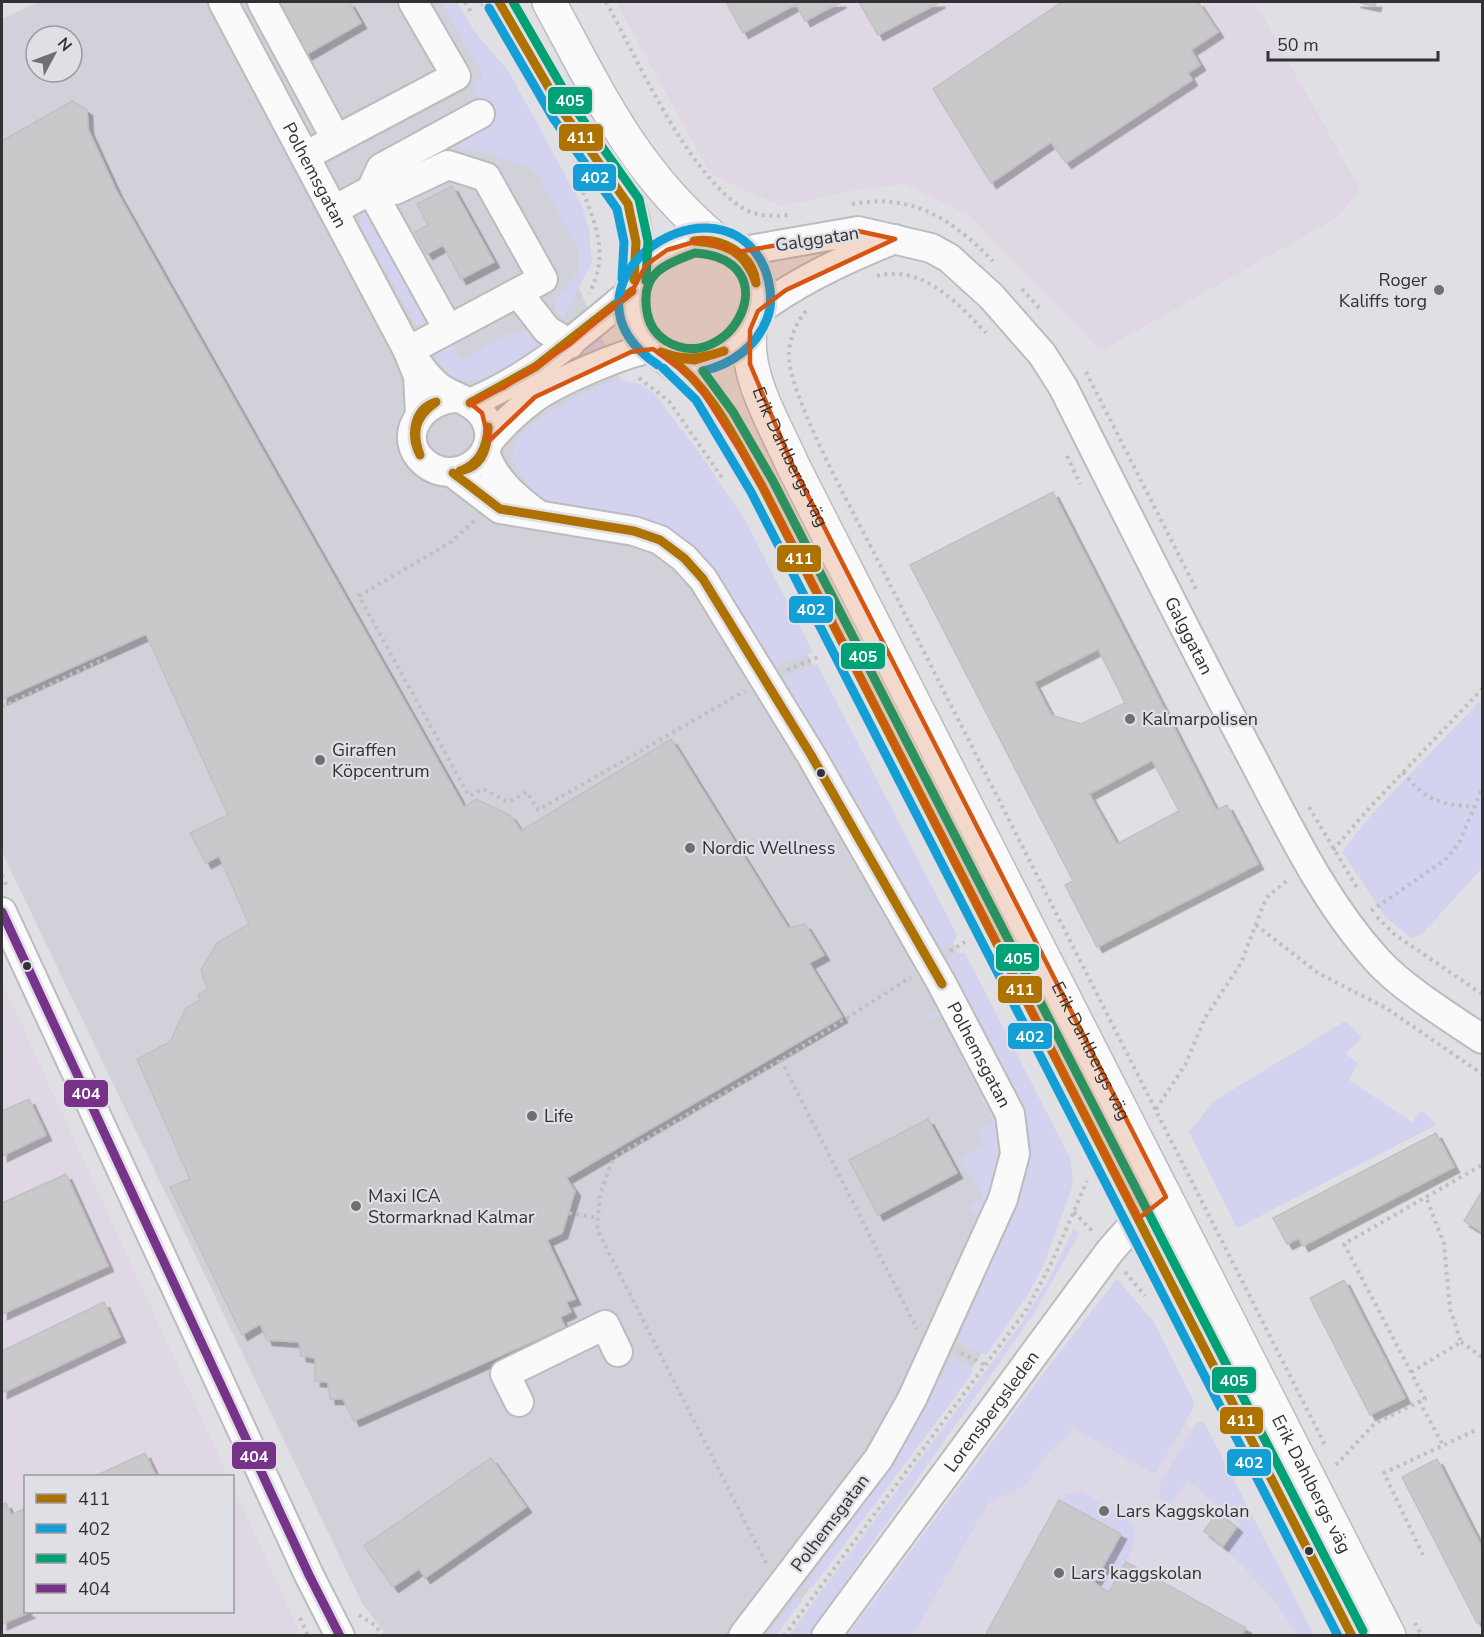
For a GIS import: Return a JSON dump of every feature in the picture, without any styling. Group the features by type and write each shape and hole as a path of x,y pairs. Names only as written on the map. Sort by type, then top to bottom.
{"main road":[{"name":"Erik Dahlbergs väg","path":"549,2 616,125 640,161 672,200 754,273 759,298 748,353 753,374 793,466 1166,1197 1400,1625"},
{"name":"Erik Dahlbergs väg","path":"487,9 628,204 634,220 637,241 633,285 635,323 660,353 695,380 716,408 762,486 1352,1635"},
{"path":"633,285 646,265 667,250 693,241 727,247"},
{"path":"660,353 689,361 716,355 743,338 754,321"}],"street":[{"name":"Polhemsgatan","path":"223,2 408,351 418,376 421,394 420,413"},
{"path":"262,2 336,140"},
{"path":"305,156 456,76 413,2"},
{"path":"371,190 381,168 480,114"},
{"path":"334,210 371,190 395,190 448,165 486,177 543,279 519,294 408,351"},
{"path":"371,190 448,329"},
{"name":"Galggatan","path":"727,247 842,232 867,231 922,245 949,258 991,296 1041,354 1063,387 1309,865 1340,915 1379,963 1441,1012 1482,1039"},
{"name":"Galggatan","path":"754,321 786,290 865,251 895,239"},
{"path":"633,285 570,344 503,388 464,400 433,402 420,413 414,429 414,446 423,461 436,471 453,473 469,469 505,422 536,397 617,357 660,353"},
{"path":"519,294 548,330 570,344"},
{"name":"Polhemsgatan","path":"408,351 438,387 464,400"},
{"path":"464,400 482,413 488,428 487,447"},
{"name":"Polhemsgatan","path":"487,447 491,471 508,491 536,513"},
{"name":"Polhemsgatan","path":"453,473 500,509 536,513 634,531 660,540 684,558 703,579 811,755 930,965 1010,1114 1015,1154 1003,1199 912,1399 879,1458 743,1635"},
{"path":"2,912 309,1575 340,1635"},
{"name":"Lorensbergsleden","path":"826,1635 1110,1251 1138,1219 1166,1197"},
{"path":"519,1402 506,1374 605,1324 618,1352"}],"path":[{"path":"465,2 487,9"},
{"path":"606,2 686,148 708,178 725,196 747,211 766,216 790,215"},
{"path":"578,182 601,244 596,281 586,299"},
{"path":"868,278 898,273 920,278 951,298 990,336"},
{"path":"813,305 798,321 789,353 791,372 802,404 874,553 1341,1476"},
{"path":"1066,454 1080,484"},
{"path":"359,596 470,796 483,789 508,802 527,792 538,810 765,680 819,656"},
{"path":"2,707 108,657"},
{"path":"1156,1109 1185,1065 1205,1018 1242,963 1266,897 1333,850 1482,689"},
{"path":"1403,772 1420,793 1443,804 1474,807"},
{"path":"1371,911 1445,860 1459,843 1482,789"},
{"path":"1333,850 1360,894"},
{"path":"1366,903 1371,911 1395,934 1482,994"},
{"path":"1256,925 1318,973 1386,1008 1482,1074"},
{"path":"811,1599 768,1566 597,1229 600,1194 613,1158 781,1060 965,942"},
{"path":"781,1060 918,1330 987,1366"},
{"path":"1336,1465 1375,1423 1425,1399 1344,1244 1482,1165"},
{"path":"784,1635 987,1366 1037,1291 1088,1179"},
{"path":"1426,1197 1444,1244 1450,1309 1461,1342 1482,1357"},
{"path":"568,1213 598,1218"},
{"path":"1411,1372 1461,1342"},
{"path":"1419,1401 1443,1445"},
{"path":"1423,1555 1384,1473 1478,1429"},
{"path":"1400,1625 1422,1635"}],"highlighted area":[{"path":"858,231 895,239 786,290 758,311 750,330 750,364 793,466 1166,1197 1138,1219 762,486 695,380 653,349 631,352 535,397 489,441 482,413 470,403 503,388 570,344 632,291 646,265 667,250 704,239 738,252"}],"shaded area":[{"path":"37,2 447,2 587,252 576,282 626,391 796,632 1048,1132 990,1340 963,1382 775,1635 386,1635 362,1603 2,852 2,19"},
{"path":"441,2 457,2 474,31 509,72 582,206 589,229 592,262 563,319 555,310 555,299 579,272 579,251 537,174 532,169 484,152 459,150 456,140 491,120 471,84 483,76"},
{"path":"616,2 1255,2 1360,189 1338,217 1101,351 970,216 904,184 862,189 781,206 711,175"},
{"path":"373,207 429,320 424,325 416,325 359,223 361,214"},
{"path":"513,332 526,332 540,341 514,363 477,380 466,381 453,377 432,351 450,340 461,360"},
{"path":"597,332 606,349 543,382"},
{"path":"619,379 640,384 654,393 701,455 745,520 813,652 770,670 706,563 685,540 669,529 641,517 559,503 523,487 526,482 512,460 514,446 520,436 560,405"},
{"path":"817,664 957,935 955,941 938,950 775,679"},
{"path":"1482,699 1482,868 1422,934 1411,938 1386,918 1342,852 1371,815"},
{"path":"954,953 965,953 1071,1160 1073,1185 1044,1264 1027,1296 986,1355 957,1342 983,1283 1028,1149 1026,1128 1009,1079 946,962"},
{"path":"2,982 228,1475 24,1475 24,1613 234,1613 234,1488 301,1635 2,1635"},
{"path":"941,1010 1002,1122 1000,1174 981,1214 972,1214 969,1207 983,1198 960,1159 983,1146 976,1131 993,1121 940,1015 924,1020 930,1014"},
{"path":"1345,1021 1362,1037 1346,1054 1358,1063 1349,1080 1412,1122 1422,1110 1436,1125 1237,1228 1189,1132 1213,1102"},
{"path":"1074,1228 1079,1234 1033,1315 808,1635 789,1635 1022,1322 1047,1282"},
{"path":"1117,1279 1154,1322 1194,1402 1192,1411 1155,1474 1073,1428 1064,1440 1049,1451 1025,1486 988,1503 913,1635 848,1635 1049,1366"},
{"name":"Lars Kaggskolan","path":"1110,1308 1168,1386 1303,1635 889,1636"},
{"path":"951,1356 970,1365 973,1373 812,1588 802,1588 901,1447"},
{"path":"1197,1422 1204,1422 1314,1635 1298,1635 1270,1595 1223,1546 1239,1524 1188,1480 1170,1504 1160,1497 1160,1485"},
{"path":"1081,1492 1119,1514 1129,1522 1134,1531 1135,1541 1130,1554 1109,1592 1094,1583 1061,1501 1066,1495"},
{"path":"796,1596 802,1601 776,1635 767,1635"}],"building":[{"path":"270,2 349,2 361,23 302,57"},
{"path":"726,2 841,2 805,21 796,4 743,33"},
{"path":"859,2 940,2 878,35"},
{"path":"1062,2 1198,2 1218,32 1191,50 1200,65 1188,73 1192,80 1066,163 1051,142 991,183 933,89"},
{"path":"1355,2 1376,2 1375,6"},
{"name":"Giraffen Köpcentrum","path":"72,101 87,110 88,129 117,192 464,807 476,799 510,815 521,831 671,739 788,928 805,924 824,955 809,963 842,1017 566,1178 575,1191 562,1233 547,1240 575,1299 566,1302 571,1312 560,1317 565,1327 354,1421 343,1399 330,1399 328,1382 315,1381 315,1358 301,1356 299,1342 267,1340 260,1324 242,1335 170,1187 190,1179 137,1059 170,1042 186,1008 200,1000 198,995 207,989 201,970 217,943 249,924 219,856 206,863 190,833 228,815 146,634 2,699 2,141"},
{"path":"452,186 494,262 461,279 443,245 427,254 415,232 428,225 417,204"},
{"name":"Kalmarpolisen","path":"1053,492 1216,810 1227,805 1258,864 1097,947 1065,885 1073,881 910,565","holes":["1098,649 1125,703 1081,724 1051,715 1034,682","1152,760 1179,811 1117,844 1089,794"]},
{"path":"29,1099 46,1135 2,1156 2,1111"},
{"path":"928,1119 957,1173 878,1215 849,1160"},
{"path":"1436,1133 1454,1167 1303,1246 1299,1238 1287,1244 1273,1218"},
{"path":"66,1174 108,1266 2,1314 2,1203"},
{"path":"1482,1191 1482,1232 1464,1221"},
{"path":"1344,1280 1405,1398 1370,1415 1310,1298"},
{"path":"104,1302 120,1337 2,1393 2,1351"},
{"path":"145,1453 156,1475 97,1475"},
{"path":"491,1458 526,1507 425,1578 419,1569 393,1587 364,1546"},
{"path":"1437,1459 1482,1548 1482,1621 1477,1623 1402,1477"},
{"name":"Lars kaggskolan","path":"1059,1500 1121,1534 1094,1583 1109,1592 1126,1562 1246,1628 1241,1636 985,1636"},
{"path":"6,1503 11,1515 24,1509 24,1613 28,1613 2,1624 2,1505"},
{"path":"1218,1512 1237,1527 1223,1546 1204,1531"}],"transit line":[{"name":"411","path":"499,2 563,112 628,204 636,242 634,280"},
{"name":"405","path":"513,2 573,106 639,199 648,241 646,281"},
{"name":"402","path":"489,8 553,118 617,209 624,242 622,279"},
{"name":"402","path":"658,365 628,335 619,303 627,274 647,250 676,234 707,228 737,236 761,261 769,282 771,297 767,319 750,346 724,364 703,371"},
{"name":"411","path":"694,241 715,244 740,256 756,283"},
{"name":"411","path":"694,241 715,242 734,249 749,263 756,283"},
{"name":"405","path":"695,253 724,260 741,275 746,294 741,314 729,332 711,344 689,348 666,341 656,332 648,316 646,299 647,288 657,272 695,253"},
{"name":"411","path":"470,403 535,367 632,291"},
{"name":"411","path":"661,352 677,357 692,358 724,351"},
{"name":"411","path":"668,357 695,360 724,351"},
{"name":"411","path":"668,357 698,384 722,416 762,486 1352,1636"},
{"name":"402","path":"663,368 696,400 751,492 1338,1636"},
{"name":"405","path":"703,371 733,412 773,481 1363,1631"},
{"name":"411","path":"420,455 415,440 418,417 422,411 436,402"},
{"name":"411","path":"420,455 416,439 417,425 424,413 436,402"},
{"name":"411","path":"460,471 473,464 481,454 488,427"},
{"name":"411","path":"460,471 474,465 483,455 488,427"},
{"name":"411","path":"453,473 500,509 634,531 660,540 684,558 703,579 811,755 942,984"},
{"name":"404","path":"2,912 309,1575 340,1636"}],"place":[{"name":"Roger Kaliffs torg","path":"1439,290"},
{"name":"Kalmarpolisen","path":"1130,719"},
{"name":"Giraffen Köpcentrum","path":"320,760"},
{"name":"Nordic Wellness","path":"690,848"},
{"name":"Life","path":"532,1116"},
{"name":"Maxi ICA Stormarknad Kalmar","path":"356,1206"},
{"name":"Lars Kaggskolan","path":"1104,1511"},
{"name":"Lars kaggskolan","path":"1059,1573"}]}
